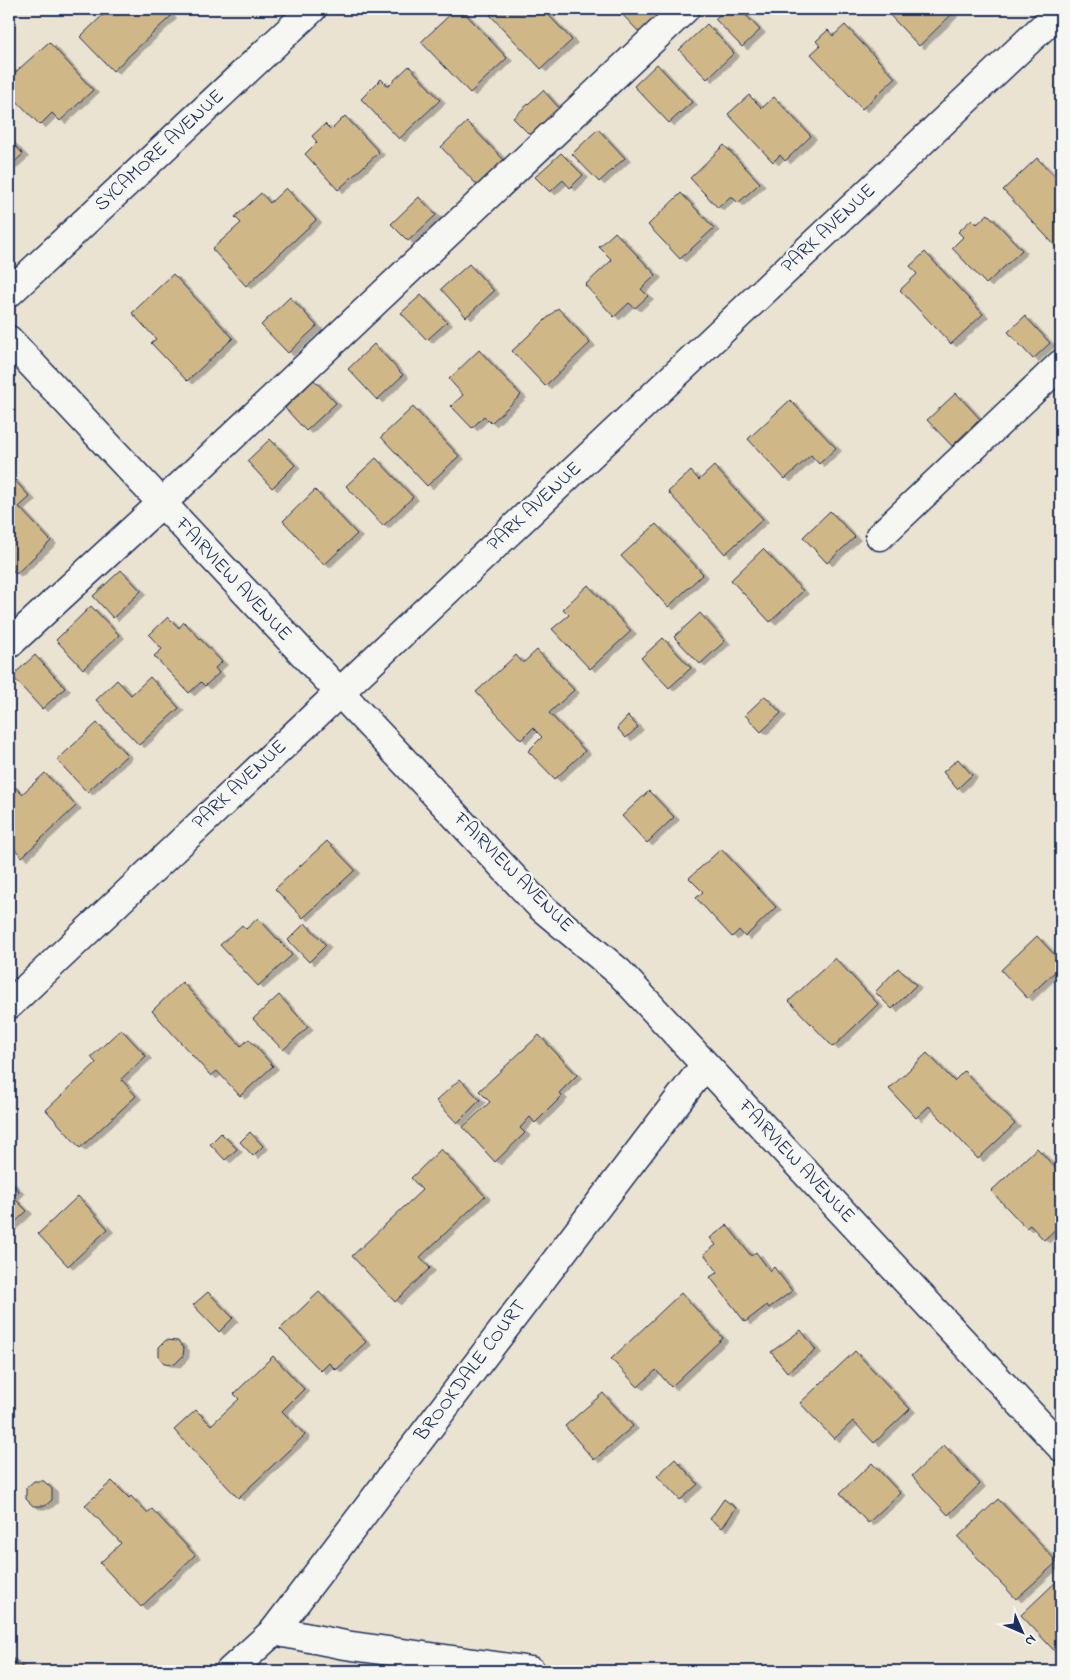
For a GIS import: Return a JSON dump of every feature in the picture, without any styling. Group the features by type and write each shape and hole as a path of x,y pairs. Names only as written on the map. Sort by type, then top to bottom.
{"street":[{"name":"SYCAMORE AVENUE","path":"9,293 312,9"},
{"path":"9,644 162,503 686,9"},
{"name":"PARK AVENUE","path":"9,1005 1061,10"},
{"name":"FAIRVIEW AVENUE","path":"9,340 338,693 541,907 619,972 1061,1447"},
{"path":"880,536 1061,364"},
{"name":"BROOKDALE COURT","path":"230,1671 274,1631 705,1065"},
{"path":"274,1631 345,1645 532,1671"}],"building":[{"path":"105,9 165,9 171,16 113,71 80,37 107,11"},
{"path":"456,9 461,9 507,58 470,93 421,42"},
{"path":"497,9 543,9 572,40 541,69 490,15"},
{"path":"617,9 665,9 640,33"},
{"path":"726,9 740,9 760,30 742,47 715,19"},
{"path":"884,9 946,9 952,14 919,46"},
{"path":"707,24 734,53 707,79 679,50"},
{"path":"845,25 895,78 862,109 811,54 820,46 816,41 828,30 833,36"},
{"path":"49,42 93,90 60,121 52,113 40,125 9,93 9,78"},
{"path":"657,64 692,102 669,123 634,86"},
{"path":"409,66 440,100 399,139 361,99 381,79 388,86"},
{"path":"543,90 560,109 531,136 513,118"},
{"path":"749,95 762,108 774,97 811,136 785,161 780,155 773,162 728,114"},
{"path":"345,116 379,152 338,190 305,154 317,142 312,136 325,124 331,130"},
{"path":"467,122 505,161 478,186 441,147"},
{"path":"598,129 625,158 599,182 572,154"},
{"path":"9,139 23,154 9,167"},
{"path":"724,145 760,183 738,203 731,196 718,208 690,178"},
{"path":"561,153 583,175 570,188 563,180 550,192 535,177"},
{"path":"1037,158 1061,183 1061,252 1003,190"},
{"path":"286,188 316,220 246,286 212,249 241,223 235,217 261,193 270,203"},
{"path":"681,193 714,228 680,259 648,225"},
{"path":"419,197 436,215 408,241 391,224"},
{"path":"988,214 1022,250 986,284 952,248 963,237 958,232 972,219 977,224"},
{"path":"615,232 656,275 641,289 648,296 635,308 629,303 614,317 585,285 612,260 599,247"},
{"path":"925,252 983,314 951,344 900,290 917,274 910,266"},
{"path":"469,264 494,291 466,317 441,289"},
{"path":"173,274 233,338 187,381 151,343 156,339 132,313"},
{"path":"421,295 447,322 427,340 401,313"},
{"path":"290,297 317,326 288,353 261,325"},
{"path":"558,308 590,343 545,386 512,351"},
{"path":"1025,316 1050,343 1033,359 1008,332"},
{"path":"374,344 403,375 377,400 348,369"},
{"path":"479,350 521,395 491,423 484,416 472,428 451,406 463,395 449,379"},
{"path":"314,380 336,403 306,431 285,408"},
{"path":"956,393 980,419 952,446 927,420"},
{"path":"790,400 836,448 819,464 811,455 785,479 748,439"},
{"path":"413,407 459,456 427,486 381,437"},
{"path":"270,439 295,465 272,488 247,461"},
{"path":"376,458 413,497 383,526 346,486"},
{"path":"714,466 763,519 725,554 668,492 691,471 699,480"},
{"path":"9,474 30,497 19,507 51,541 16,574 9,567"},
{"path":"315,490 357,534 324,565 283,521"},
{"path":"830,511 855,537 827,563 803,537"},
{"path":"656,524 703,574 668,607 621,556"},
{"path":"763,549 803,591 770,622 731,580"},
{"path":"121,570 141,591 113,618 93,596"},
{"path":"588,585 631,631 590,669 552,629 569,615 563,609"},
{"path":"91,606 119,635 83,669 56,640"},
{"path":"700,613 725,641 700,664 674,637"},
{"path":"168,617 179,628 184,622 222,662 215,668 219,673 205,686 201,682 189,693 154,656 162,649 149,635"},
{"path":"663,638 691,668 669,688 641,658"},
{"path":"537,650 574,690 549,713 585,751 555,779 528,751 542,737 533,728 521,740 476,692 516,655 523,663"},
{"path":"35,655 65,688 42,709 12,676"},
{"path":"150,677 179,708 139,745 96,700 117,680 131,695"},
{"path":"765,696 781,713 761,732 745,715"},
{"path":"628,716 638,727 626,738 617,728"},
{"path":"97,723 127,755 87,792 57,760"},
{"path":"958,759 972,775 957,789 943,772"},
{"path":"45,773 76,806 22,857 9,843 9,786 11,784 22,794"},
{"path":"649,791 674,817 647,843 622,816"},
{"path":"327,841 355,870 303,918 275,889"},
{"path":"721,849 776,907 745,937 739,930 732,937 696,898 703,892 689,878"},
{"path":"258,918 292,955 258,986 220,945 242,925 246,929"},
{"path":"305,923 326,945 309,962 288,940"},
{"path":"1037,936 1061,962 1061,966 1027,998 1001,970"},
{"path":"835,958 878,1004 833,1047 789,1001"},
{"path":"898,968 916,985 892,1009 875,992"},
{"path":"182,982 241,1046 249,1039 273,1066 240,1096 217,1071 211,1076 152,1011"},
{"path":"279,995 308,1027 283,1050 253,1019"},
{"path":"121,1029 146,1056 121,1079 136,1096 80,1148 46,1110 96,1063 91,1057"},
{"path":"539,1035 577,1075 559,1093 562,1096 535,1123 530,1117 520,1128 525,1133 495,1162 463,1127 490,1102 479,1091"},
{"path":"927,1053 954,1081 964,1071 1015,1124 978,1159 929,1106 916,1118 889,1089"},
{"path":"460,1079 480,1100 457,1123 436,1101"},
{"path":"250,1132 263,1146 253,1156 240,1142"},
{"path":"221,1133 237,1149 225,1160 210,1144"},
{"path":"1037,1148 1061,1174 1061,1224 1044,1240 1030,1225 1026,1228 991,1191"},
{"path":"441,1149 485,1196 420,1257 430,1268 395,1302 352,1256 422,1190 411,1178"},
{"path":"9,1180 19,1191 13,1197 27,1211 9,1228"},
{"path":"78,1196 108,1229 68,1266 38,1234"},
{"path":"727,1225 751,1256 756,1252 770,1271 774,1267 792,1291 769,1308 767,1305 745,1322 710,1277 718,1272 704,1254 716,1245 710,1238"},
{"path":"1061,1280 1061,1292 1055,1285"},
{"path":"208,1292 233,1318 219,1332 193,1305"},
{"path":"319,1292 366,1342 336,1370 329,1363 321,1371 280,1329"},
{"path":"681,1293 723,1338 671,1387 656,1370 638,1387 611,1359"},
{"path":"801,1330 816,1350 787,1372 771,1352"},
{"path":"166,1340 178,1341 184,1348 183,1356 175,1364 164,1363 159,1357 159,1347"},
{"path":"855,1351 910,1409 874,1443 853,1421 834,1439 800,1403"},
{"path":"273,1356 304,1389 282,1411 305,1435 238,1498 174,1430 196,1410 211,1425 239,1399 234,1394"},
{"path":"603,1393 633,1426 594,1460 565,1426"},
{"path":"944,1445 980,1484 948,1515 912,1476"},
{"path":"675,1459 698,1484 680,1500 657,1476"},
{"path":"872,1463 900,1493 868,1523 840,1493"},
{"path":"34,1481 44,1481 52,1489 52,1500 45,1506 33,1506 26,1499 26,1488"},
{"path":"112,1481 129,1498 131,1496 147,1513 152,1509 195,1555 141,1607 100,1563 121,1543 85,1505"},
{"path":"724,1499 736,1508 722,1528 710,1519"},
{"path":"998,1499 1057,1562 1016,1599 958,1537"},
{"path":"1061,1577 1061,1658 1021,1615"},
{"path":"9,1655 26,1671 9,1671"}]}
